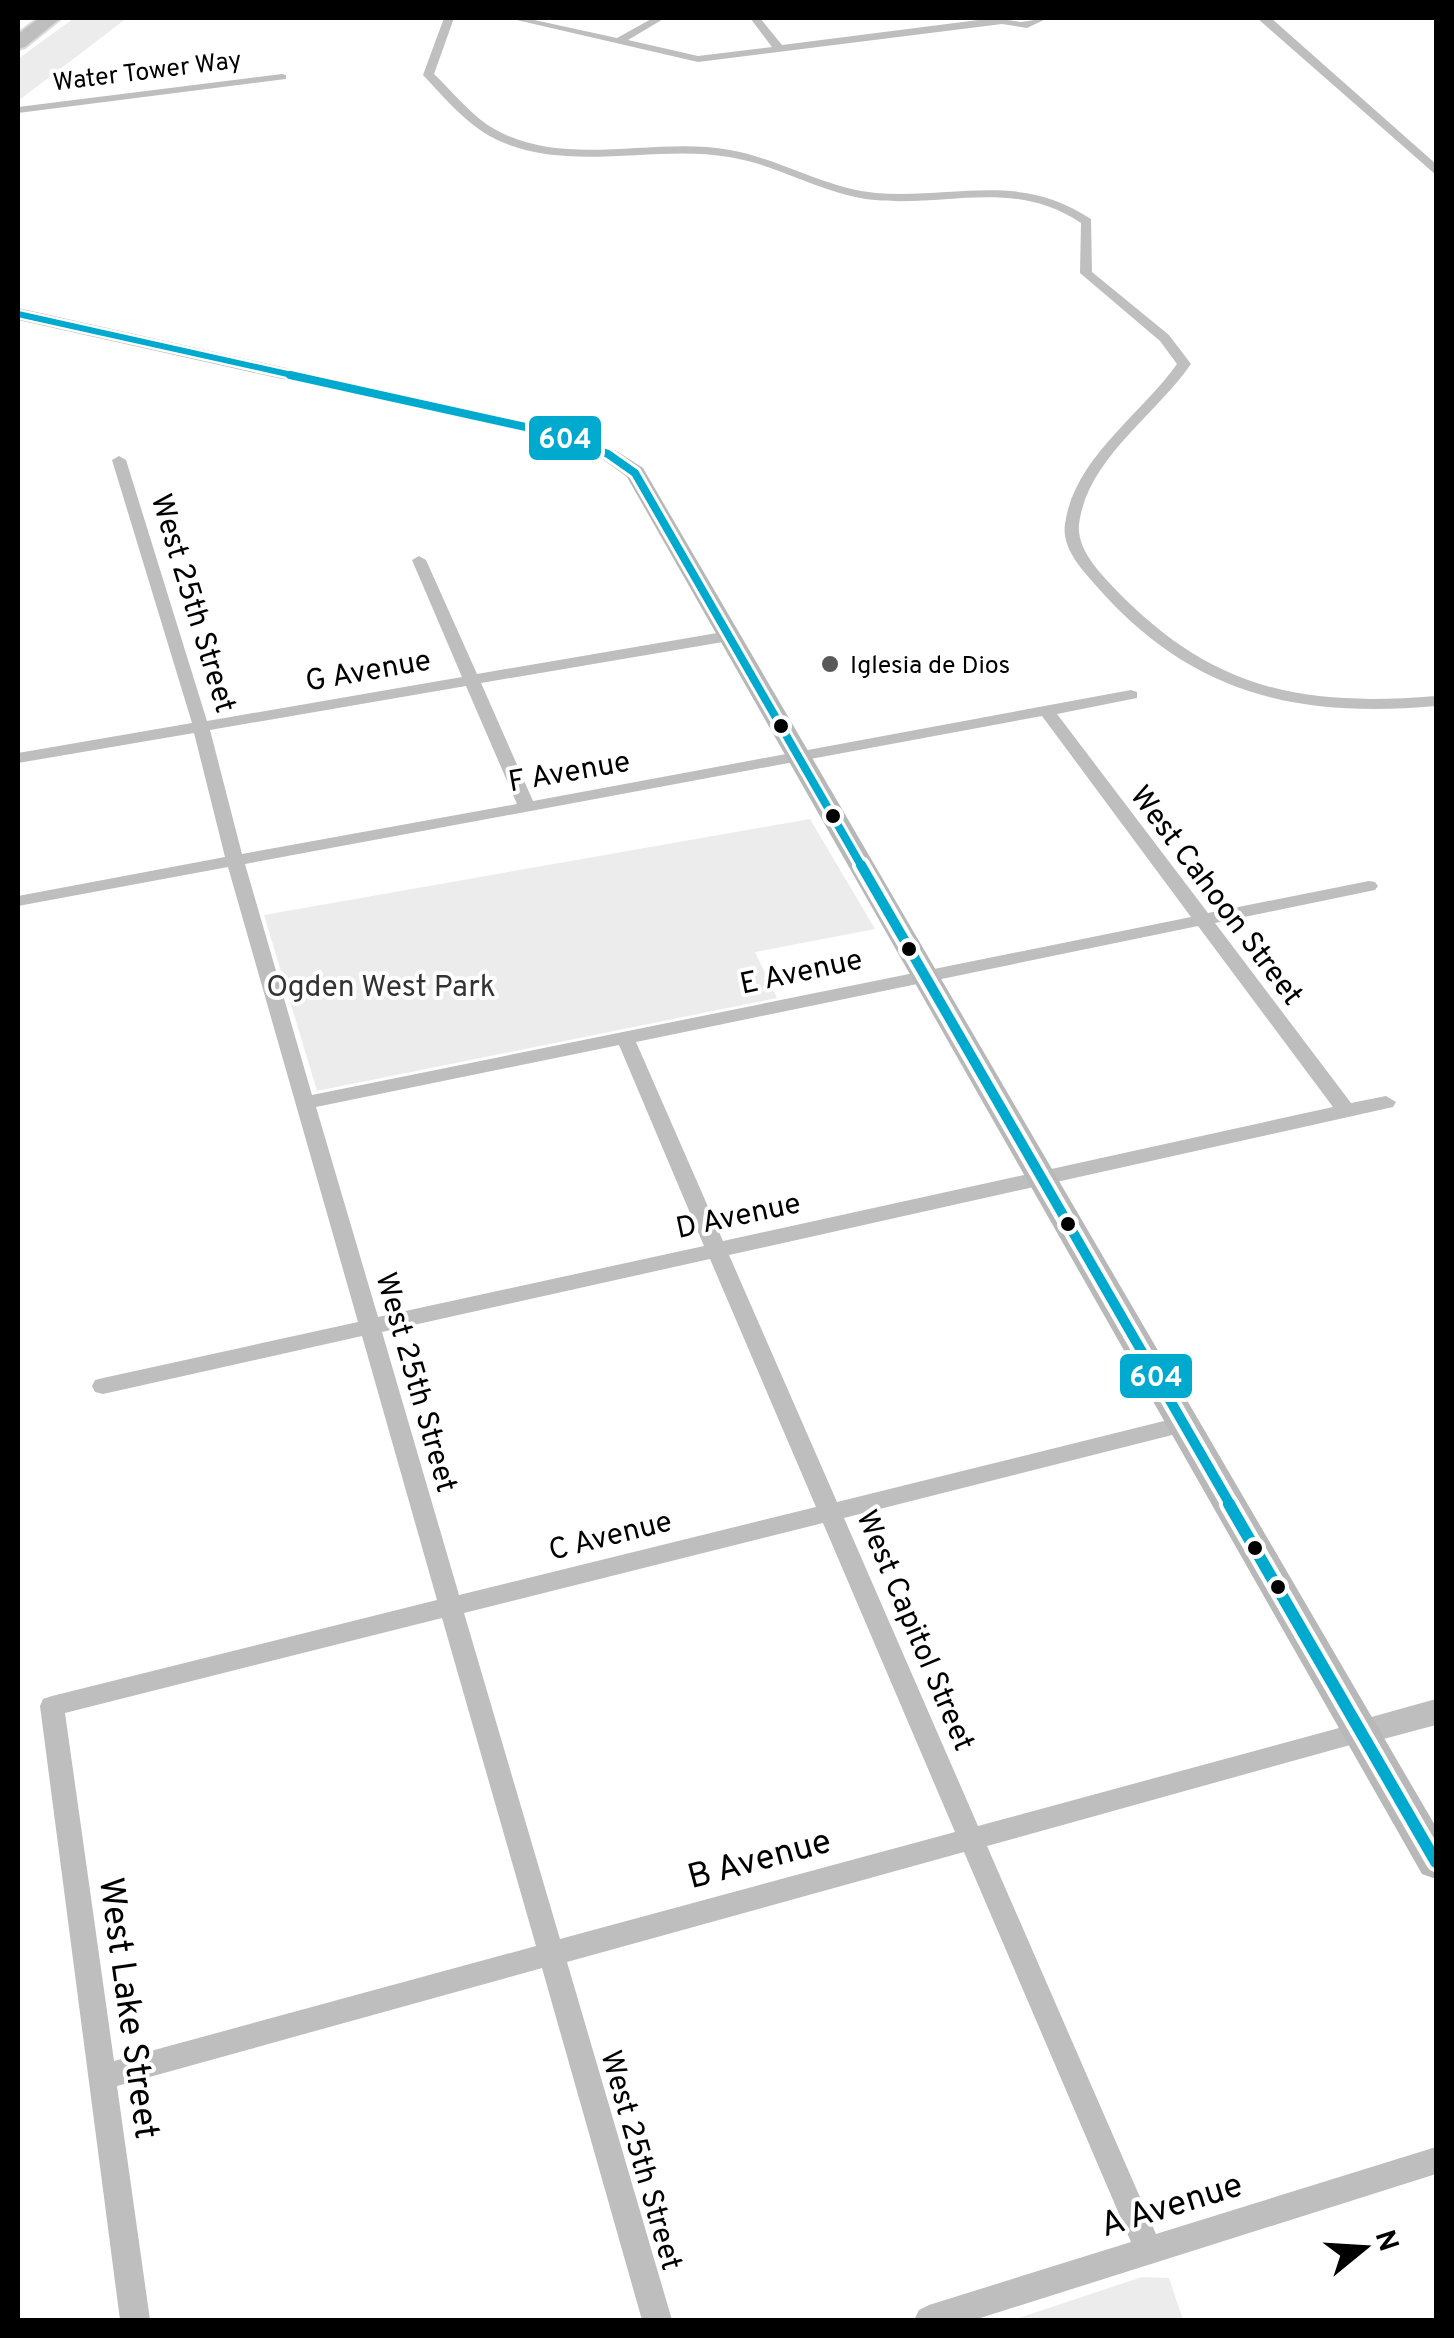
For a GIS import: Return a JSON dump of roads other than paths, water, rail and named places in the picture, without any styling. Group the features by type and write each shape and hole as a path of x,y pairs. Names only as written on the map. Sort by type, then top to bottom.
{"highway":[{"path":"18,42 51,18"}],"main road":[{"path":"18,314 585,443 635,472 1436,1862"}],"street":[{"path":"513,18 698,60 1000,19 1027,25 1043,18"},
{"path":"618,42 660,18"},
{"path":"755,18 780,50"},
{"path":"1264,18 1436,172"},
{"name":"Water Tower Way","path":"18,110 282,77"},
{"name":"West 25th Street","path":"119,460 199,721 235,861 657,2320"},
{"path":"419,560 527,807"},
{"name":"G Avenue","path":"18,747 199,721 726,631"},
{"name":"F Avenue","path":"18,901 1131,695"},
{"name":"West Cahoon Street","path":"1046,710 1346,1111"},
{"name":"G Avenue","path":"18,758 199,721"},
{"name":"E Avenue","path":"305,1103 1369,886"},
{"name":"West Capitol Street","path":"625,1038 1148,2249"},
{"name":"D Avenue","path":"103,1386 1386,1102"},
{"name":"C Avenue","path":"52,1706 1184,1424"},
{"name":"West Lake Street","path":"52,1706 135,2320"},
{"name":"B Avenue","path":"102,2077 1436,1712"},
{"name":"A Avenue","path":"929,2320 1436,2161"}],"waterway":[{"path":"449,18 428,75 481,125 513,143 572,152 729,153 874,196 985,192 1039,197 1087,222 1086,273 1165,338 1184,364 1104,457 1079,499 1072,532 1077,550 1088,566 1149,629 1201,664 1257,689 1315,703 1376,705 1436,701"}],"place":[{"name":"Iglesia de Dios","path":"830,664"}],"park label":[{"name":"Ogden West Park","path":"381,986"}]}
